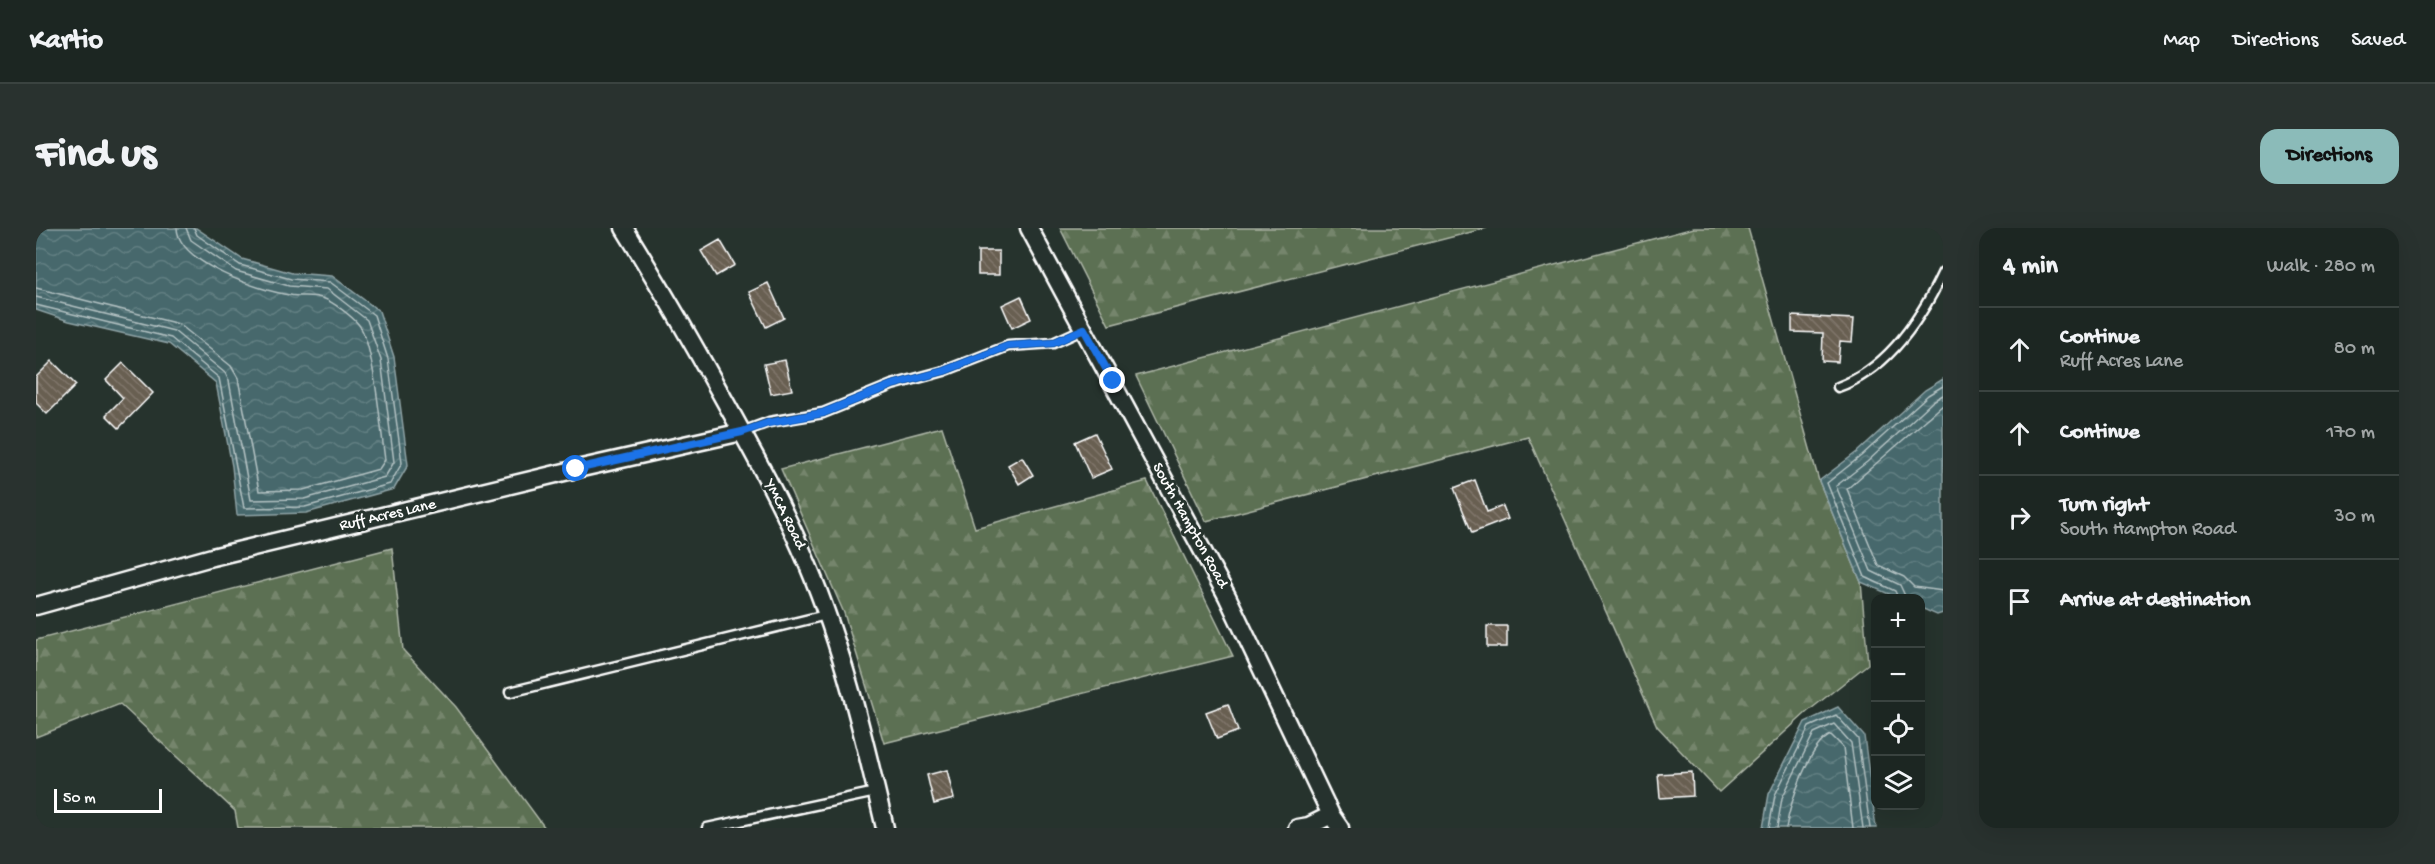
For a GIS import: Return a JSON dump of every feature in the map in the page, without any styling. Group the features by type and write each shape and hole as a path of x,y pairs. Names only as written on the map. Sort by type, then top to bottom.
{"street":[{"name":"YMCA Road","path":"624,228 683,325 786,515 826,615 856,704 885,828"},
{"name":"South Hampton Road","path":"1029,228 1237,617 1335,822"},
{"name":"Ruff Acres Lane","path":"36,606 212,557 576,469 742,432"},
{"path":"1297,828 1335,822"}],"lane":[{"path":"1838,387 1868,372 1896,346 1918,318 1943,272"},
{"path":"742,432 768,423 823,413 892,385 944,371 1008,346 1053,343 1084,329"},
{"path":"510,692 826,615"},
{"path":"707,828 876,792"}],"green space":[{"path":"1060,228 1487,228 1109,325"},
{"path":"1694,228 1748,228 1819,481 1861,582 1868,664 1807,712 1719,792 1657,726 1528,437 1206,521 1136,376"},
{"path":"942,427 975,528 1147,481 1233,656 884,743 844,613 781,469"},
{"path":"392,548 403,650 456,707 545,828 238,828 235,811 120,704 36,737 36,640"}],"water":[{"path":"38,228 196,228 242,259 292,273 332,276 379,311 394,357 408,465 394,489 306,513 237,515 232,466 216,383 169,344 69,321 36,310 36,235"},
{"path":"1943,379 1943,613 1937,615 1925,610 1925,594 1889,594 1861,582 1819,481 1857,452 1925,390"},
{"path":"1838,707 1864,736 1871,790 1871,810 1874,810 1876,828 1763,828 1769,794 1805,722"}],"building":[{"path":"720,240 735,265 716,276 701,251"},
{"path":"978,251 999,251 999,275 978,275"},
{"path":"768,283 784,318 766,327 749,292"},
{"path":"1021,296 1031,319 1012,328 1002,305"},
{"path":"1792,316 1854,319 1852,342 1840,341 1838,362 1822,361 1823,333 1792,332"},
{"path":"785,360 792,390 771,394 764,364"},
{"path":"52,361 76,385 47,414 36,403 36,377"},
{"path":"123,363 153,393 119,428 106,415 123,398 106,380"},
{"path":"1095,433 1112,469 1091,478 1075,442"},
{"path":"1022,457 1033,475 1019,484 1008,465"},
{"path":"1475,480 1487,512 1503,506 1508,519 1472,533 1454,488"},
{"path":"1487,626 1507,626 1507,647 1487,647"},
{"path":"1228,704 1238,731 1217,739 1206,712"},
{"path":"947,770 954,799 934,804 927,775"},
{"path":"1692,772 1693,796 1660,798 1658,774"}],"route":[{"path":"576,469 742,432 768,423 823,413 892,385 944,371 1008,346 1053,343 1067,339 1084,329 1113,381"}]}
